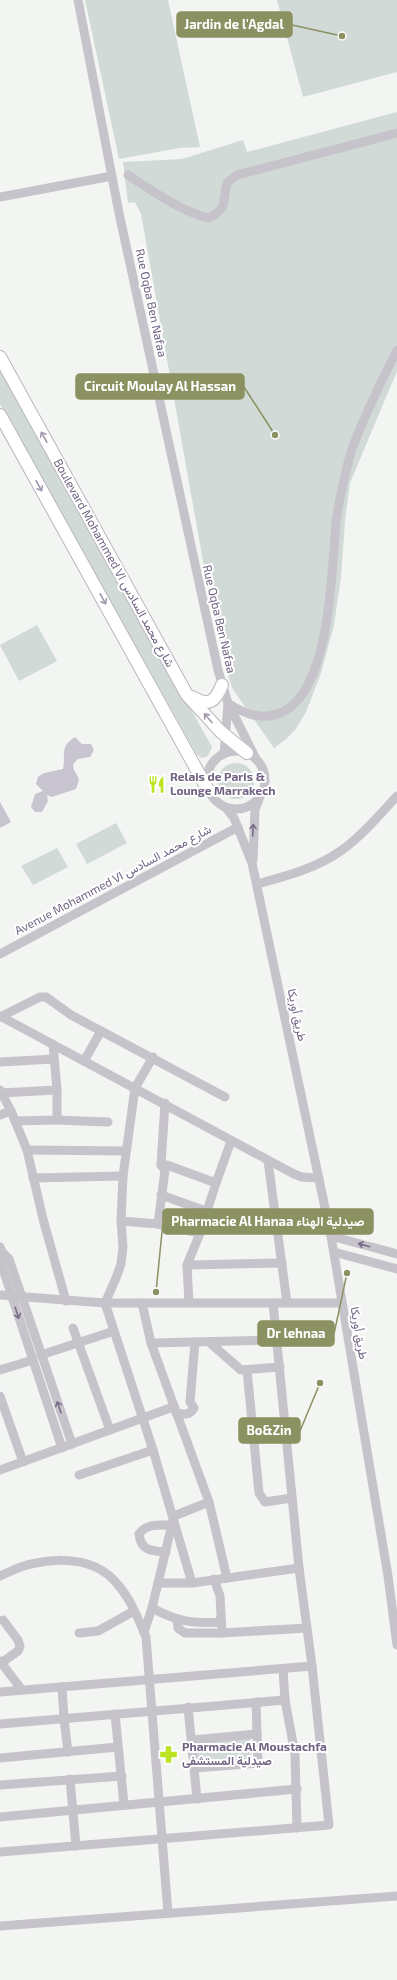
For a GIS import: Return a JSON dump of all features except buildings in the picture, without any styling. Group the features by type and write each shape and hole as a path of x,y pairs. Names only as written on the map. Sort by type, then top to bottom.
{"main road":[{"name":"Boulevard Mohammed VI شارع محمد السادس","path":"0,357 187,695 226,736 252,756"},
{"path":"0,415 208,790"},
{"path":"187,695 200,702 206,703 216,698 222,685"}],"street":[{"name":"Rue Oqba Ben Nafaa","path":"78,0 112,176 222,685 228,703 252,756"},
{"path":"128,175 172,204 208,218 220,212 223,207 227,183 237,175 397,133"},
{"path":"0,197 112,176"},
{"path":"228,703 245,714 266,717 280,714 293,705 305,690 315,670 327,622 338,511 351,450 397,350"},
{"name":"Rue Oqba Ben Nafaa","path":"224,754 228,703"},
{"path":"237,751 252,756 261,765 266,777 265,788 253,805 236,810 226,808 216,801 208,790 207,779 210,768 216,759 224,754 237,751"},
{"path":"257,884 293,874 332,857 353,841 397,796"},
{"name":"طريق أوريكا","path":"252,863 255,810 260,797"},
{"name":"طريق أوريكا","path":"226,808 234,818 252,863 331,1236 341,1303 392,1577 397,1645"},
{"name":"Avenue Mohammed VI شارع محمد السادس","path":"0,954 238,827"},
{"path":"0,1016 40,996 44,996 71,1015 153,1057 225,1097"},
{"path":"0,1016 268,1161 298,1176 319,1178"},
{"path":"84,1061 101,1031"},
{"path":"53,1044 57,1090 56,1120"},
{"path":"153,1057 135,1088 123,1176 121,1221 123,1247 121,1264 105,1303 153,1450 192,1582"},
{"path":"0,1062 54,1059"},
{"path":"57,1090 0,1091 16,1121 27,1150 66,1301"},
{"path":"158,1224 165,1170 161,1165 164,1104"},
{"path":"0,1116 11,1111"},
{"path":"16,1121 56,1120 108,1122"},
{"path":"189,1303 187,1266 231,1141"},
{"path":"27,1150 126,1151"},
{"path":"268,1161 287,1303"},
{"path":"161,1165 168,1165 216,1182"},
{"path":"33,1178 123,1176"},
{"path":"161,1194 254,1228"},
{"path":"121,1221 158,1224 200,1232"},
{"path":"331,1236 397,1254"},
{"path":"334,1252 397,1269"},
{"path":"2,1257 12,1296 62,1448"},
{"path":"2,1257 22,1297 72,1444"},
{"path":"187,1266 282,1263"},
{"path":"0,1295 105,1303 341,1303"},
{"path":"142,1303 151,1343 174,1410 209,1502 227,1578"},
{"path":"0,1852 297,1828 329,1824 312,1666 299,1568 273,1303"},
{"path":"73,1328 110,1430"},
{"path":"41,1355 114,1331"},
{"path":"151,1343 277,1340"},
{"path":"0,1470 143,1418 174,1410 187,1414 191,1413 194,1408 190,1402 195,1342"},
{"path":"209,1342 237,1368 247,1370 280,1367"},
{"path":"0,1370 33,1360"},
{"path":"247,1370 259,1493 265,1502 292,1498"},
{"path":"0,1396 23,1462"},
{"path":"79,1475 153,1450"},
{"path":"166,1552 149,1551 144,1548 140,1541 139,1534 143,1529 153,1524 173,1521 209,1502"},
{"path":"144,1632 152,1608 173,1521"},
{"path":"0,1576 20,1567 43,1562 68,1561 86,1564 104,1571 111,1577 124,1593 134,1611 146,1637 168,1913"},
{"path":"158,1583 214,1580 299,1568"},
{"path":"214,1580 220,1596 220,1619 222,1633"},
{"path":"152,1608 177,1620 212,1623 220,1622 220,1619"},
{"path":"79,1633 98,1631 134,1611"},
{"path":"3,1620 18,1640 20,1646 18,1651 1,1662 22,1690"},
{"path":"177,1620 178,1628 186,1633 222,1633 307,1628"},
{"path":"0,1692 312,1666"},
{"path":"283,1669 285,1700 295,1754 297,1828"},
{"path":"62,1687 68,1752"},
{"path":"0,1724 115,1714 152,1713 188,1707 285,1700"},
{"path":"195,1768 257,1763 256,1702"},
{"path":"188,1707 197,1799"},
{"path":"115,1714 124,1805"},
{"path":"192,1740 257,1734"},
{"path":"0,1758 118,1747"},
{"path":"0,1785 122,1776"},
{"path":"70,1779 76,1846"},
{"path":"0,1817 297,1789"},
{"path":"0,1926 397,1896"}],"shaded area":[{"path":"85,0 168,0 200,147 180,148 119,159"},
{"path":"277,0 397,0 397,72 303,97"},
{"path":"397,112 397,371 350,483 345,521 341,577 334,625 321,673 306,712 295,730 274,748 232,688 224,661 208,589 141,214 135,202 128,203 123,162 182,159 243,140 247,152"},
{"path":"0,368 212,747 208,756 202,758 197,755 0,404"},
{"path":"37,625 57,661 19,681 0,645"},
{"path":"75,737 82,744 91,744 94,750 90,757 78,759 73,764 74,770 79,779 76,789 52,797 47,795 48,801 42,812 35,812 31,807 35,794 43,791 36,784 38,777 44,773 63,769 65,748 67,744"},
{"path":"240,763 249,768 253,774 253,788 249,794 240,799 232,799 223,794 219,788 218,777 223,768 229,764"},
{"path":"0,802 11,822 0,828"},
{"path":"116,823 127,843 87,864 76,844"},
{"path":"57,848 68,867 33,885 21,866"},
{"path":"250,1737 252,1761 195,1766 193,1742"}],"place":[{"name":"Jardin de l'Agdal","path":"342,36"},
{"name":"Circuit Moulay Al Hassan","path":"275,435"},
{"name":"Relais de Paris & Lounge Marrakech","path":"157,784"},
{"name":"Dr lehnaa","path":"347,1273"},
{"name":"Pharmacie Al Hanaa صيدلية الهناء","path":"156,1292"},
{"name":"Bo&Zin","path":"320,1383"},
{"name":"Pharmacie Al Moustachfa صيدلية المستشفى","path":"169,1754"}]}
